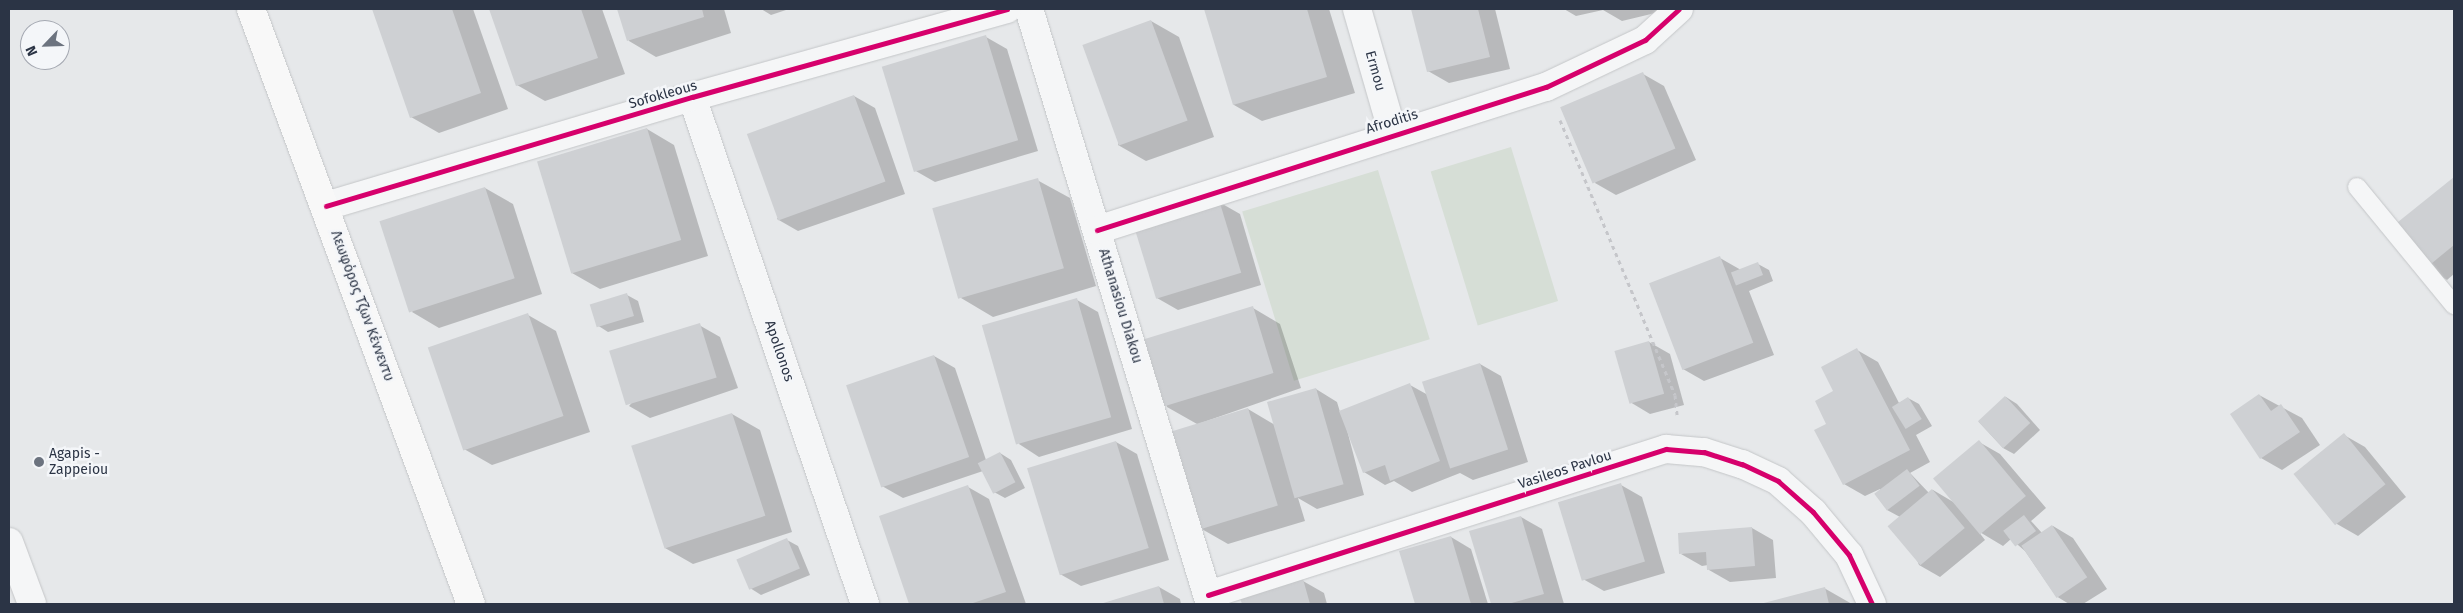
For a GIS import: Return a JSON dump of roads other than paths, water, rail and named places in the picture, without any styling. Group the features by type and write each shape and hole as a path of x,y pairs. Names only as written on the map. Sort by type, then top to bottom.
{"main road":[{"name":"Λεωφόρος Τζων Κέννεντυ","path":"251,9 326,206 471,604"}],"street":[{"name":"Sofokleous","path":"326,206 692,97 1007,9"},
{"name":"Athanasiou Diakou","path":"1030,9 1209,600"},
{"name":"Ermou","path":"1357,9 1393,134"},
{"name":"Afroditis","path":"1097,230 1393,134 1546,87 1645,40 1679,9"},
{"name":"Apollonos","path":"692,97 865,604"},
{"name":"Vasileos Pavlou","path":"1209,600 1666,449 1704,452 1735,462 1778,481 1814,512 1849,556 1872,604"},
{"path":"9,542 32,604"}],"lane":[{"path":"2357,187 2454,305"}],"place":[{"name":"Agapis - Zappeiou","path":"39,462"}]}
